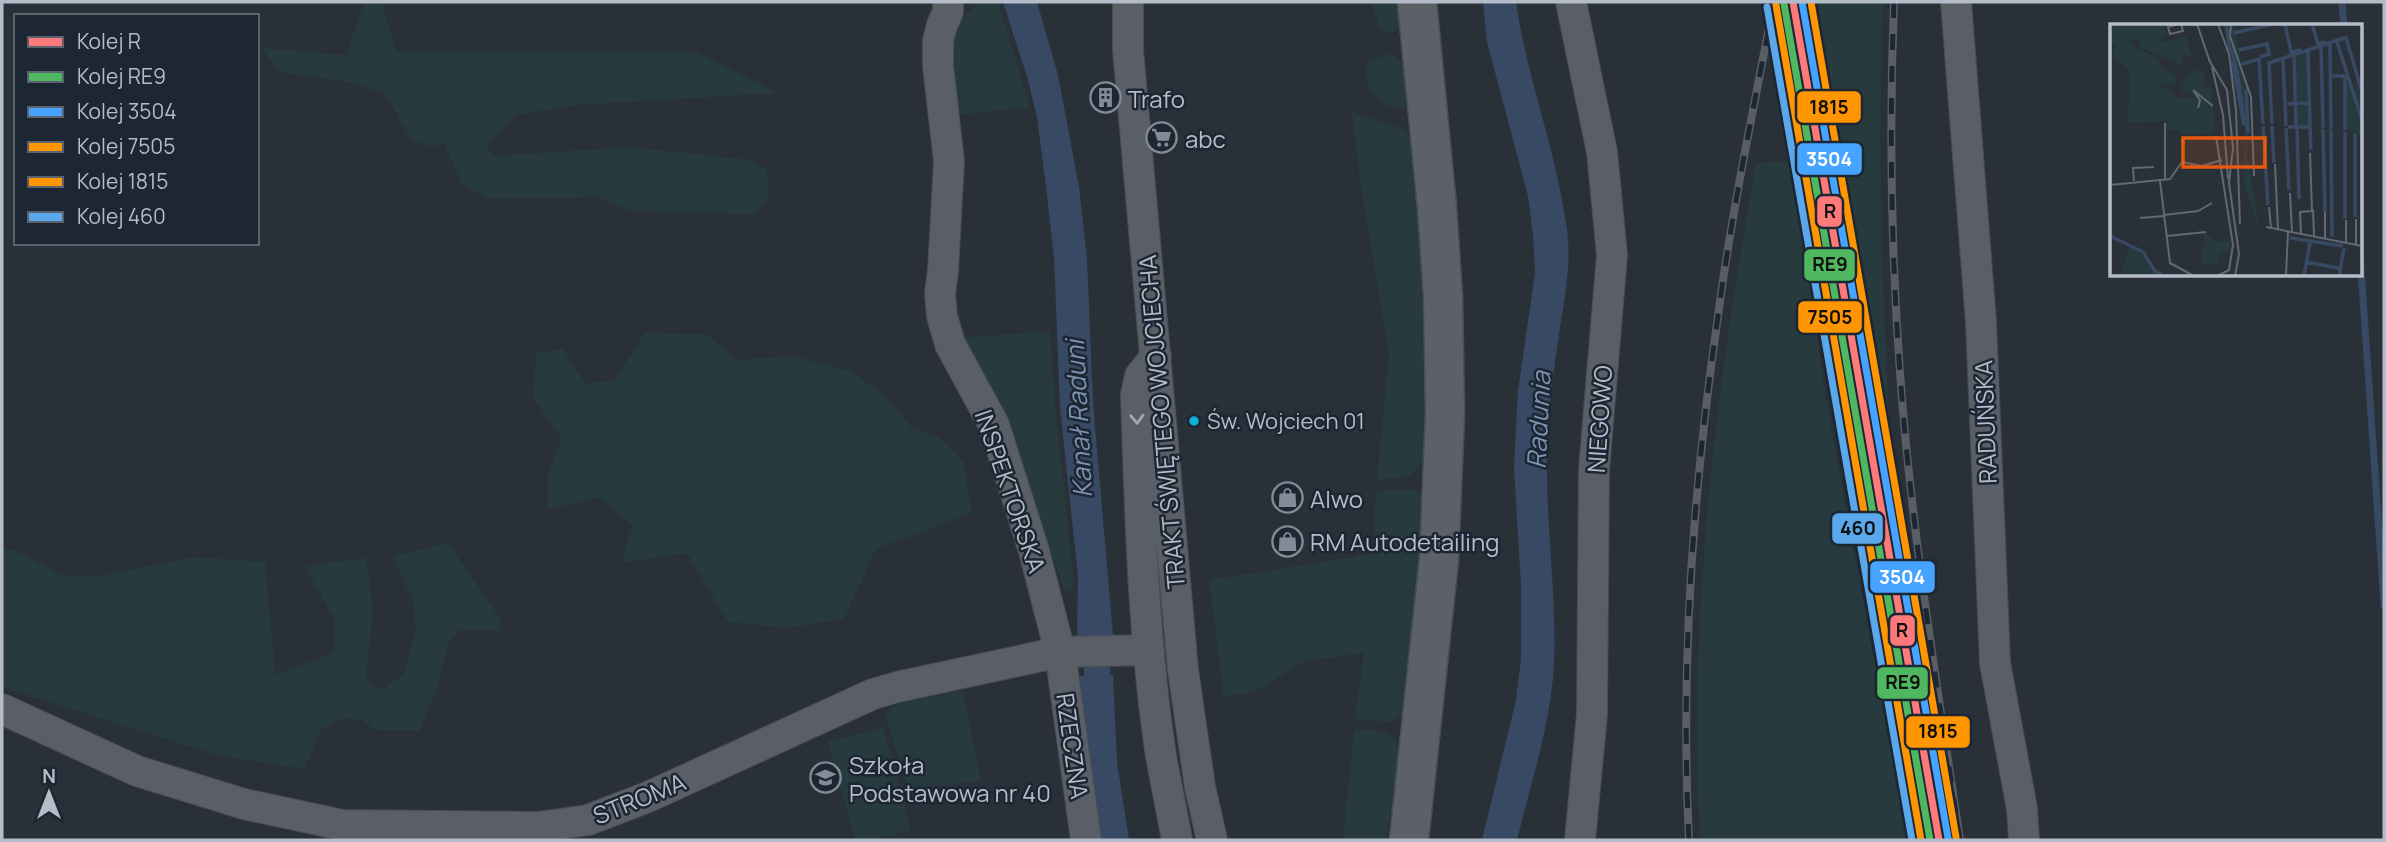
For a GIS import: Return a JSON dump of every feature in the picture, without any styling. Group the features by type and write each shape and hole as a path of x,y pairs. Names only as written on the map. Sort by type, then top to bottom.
{"main road":[{"path":"1409,840 1439,559 1445,414 1443,296 1437,207 1417,2"}],"street":[{"name":"INSPEKTORSKA","path":"948,2 938,53 939,91 948,161 940,293 942,316 950,344 994,425 1066,652"},
{"name":"TRAKT ŚWIĘTEGO WOJCIECHA","path":"1128,2 1128,50 1183,670 1200,787 1212,840"},
{"name":"NIEGOWO","path":"1571,2 1602,152 1612,255 1594,470 1592,714 1580,840"},
{"name":"RADUŃSKA","path":"1956,2 1982,322 1995,663 2022,809 2024,840"},
{"path":"1156,356 1140,376 1136,395 1141,536 1149,650 1161,757 1178,840"},
{"name":"STROMA","path":"2,709 136,771 244,804 342,825 539,827 589,820 648,797 873,694 897,687 1066,652 1149,650"},
{"name":"RZECZNA","path":"1066,652 1086,840"}],"green space":[{"path":"364,2 382,2 396,51 693,51 778,93 576,105 516,115 487,146 492,156 631,147 750,160 767,169 769,199 753,214 631,211 598,197 491,199 462,185 444,142 432,147 410,138 385,93 343,81 279,72 262,48 346,55"},
{"path":"981,2 998,2 1030,107 954,115 947,42 952,26"},
{"path":"1371,2 1397,2 1400,27 1391,34 1381,30"},
{"path":"1805,2 1883,2 1881,207 1889,412 1876,414"},
{"path":"1390,54 1401,62 1404,69 1407,95 1404,109 1387,105 1369,86 1366,69 1369,61"},
{"path":"1352,112 1403,129 1411,137 1421,250 1425,462 1407,477 1377,480 1389,354 1360,180"},
{"path":"1792,161 1826,400 1907,840 1700,840 1697,755 1702,585 1708,500 1729,331 1756,163"},
{"path":"1050,331 1073,576 1073,588 1070,592 1065,591 1046,538 1039,531 957,338"},
{"path":"645,332 708,335 737,360 794,356 850,371 885,395 911,427 940,438 963,461 972,513 876,549 844,619 785,628 728,622 687,553 621,563 633,526 599,497 548,509 547,475 562,439 533,397 536,353 563,349 586,384 615,380"},
{"path":"1410,489 1419,492 1423,502 1403,715 1390,722 1355,719 1364,653 1306,661 1254,692 1222,697 1209,580 1372,554 1376,491"},
{"path":"448,543 500,618 501,631 459,629 447,646 436,690 420,731 374,730 363,720 343,718 322,729 304,769 217,755 2,687 2,549 17,551 62,575 101,576 193,557 265,562 275,675 334,652 335,621 305,566 366,558 373,608 366,682 382,690 404,674 416,630 413,601 392,556"},
{"path":"963,690 981,781 908,789 885,714 900,703"},
{"path":"883,727 911,830 872,840 855,840 828,742"},
{"path":"1354,729 1385,732 1391,735 1398,747 1399,757 1386,840 1343,840"}],"water":[{"path":"1003,2 1037,2 1058,75 1079,187 1087,259 1093,403 1113,635 1077,636 1078,576 1060,407 1054,257 1046,187 1037,117"},
{"name":"Radunia","path":"1483,2 1516,2 1527,59 1556,172 1567,230 1569,257 1548,430 1547,489 1554,606 1554,664 1540,753 1517,840 1482,840 1516,700 1521,659 1521,585 1514,468 1518,391 1535,273 1528,196 1487,42"},
{"path":"1113,675 1117,762 1129,840 1099,840 1078,676"}],"waterway":[{"path":"1813,2 1882,409"},
{"path":"2342,2 2344,24"},
{"path":"2362,276 2384,605"},
{"name":"Kanał Raduni","path":"1095,629 1099,710"}],"railway":[{"path":"1689,840 1686,709 1695,512 1709,381 1730,237 1774,2"},
{"path":"1894,2 1892,187 1900,373 1918,548 1960,840"}],"rail line":[{"name":"R","path":"1793,2 1939,840"},
{"name":"3504","path":"1802,2 1948,838"},
{"name":"1815","path":"1811,2 1956,837"},
{"name":"RE9","path":"1784,4 1930,840"},
{"name":"7505","path":"1776,5 1921,840"},
{"name":"460","path":"1767,7 1912,840"}],"place":[{"name":"Trafo","path":"1105,98"},
{"name":"abc","path":"1162,138"},
{"name":"Św. Wojciech 01","path":"1194,421"},
{"name":"Alwo","path":"1287,498"},
{"name":"RM Autodetailing","path":"1287,541"},
{"name":"Szkoła Podstawowa nr 40","path":"826,778"}]}
